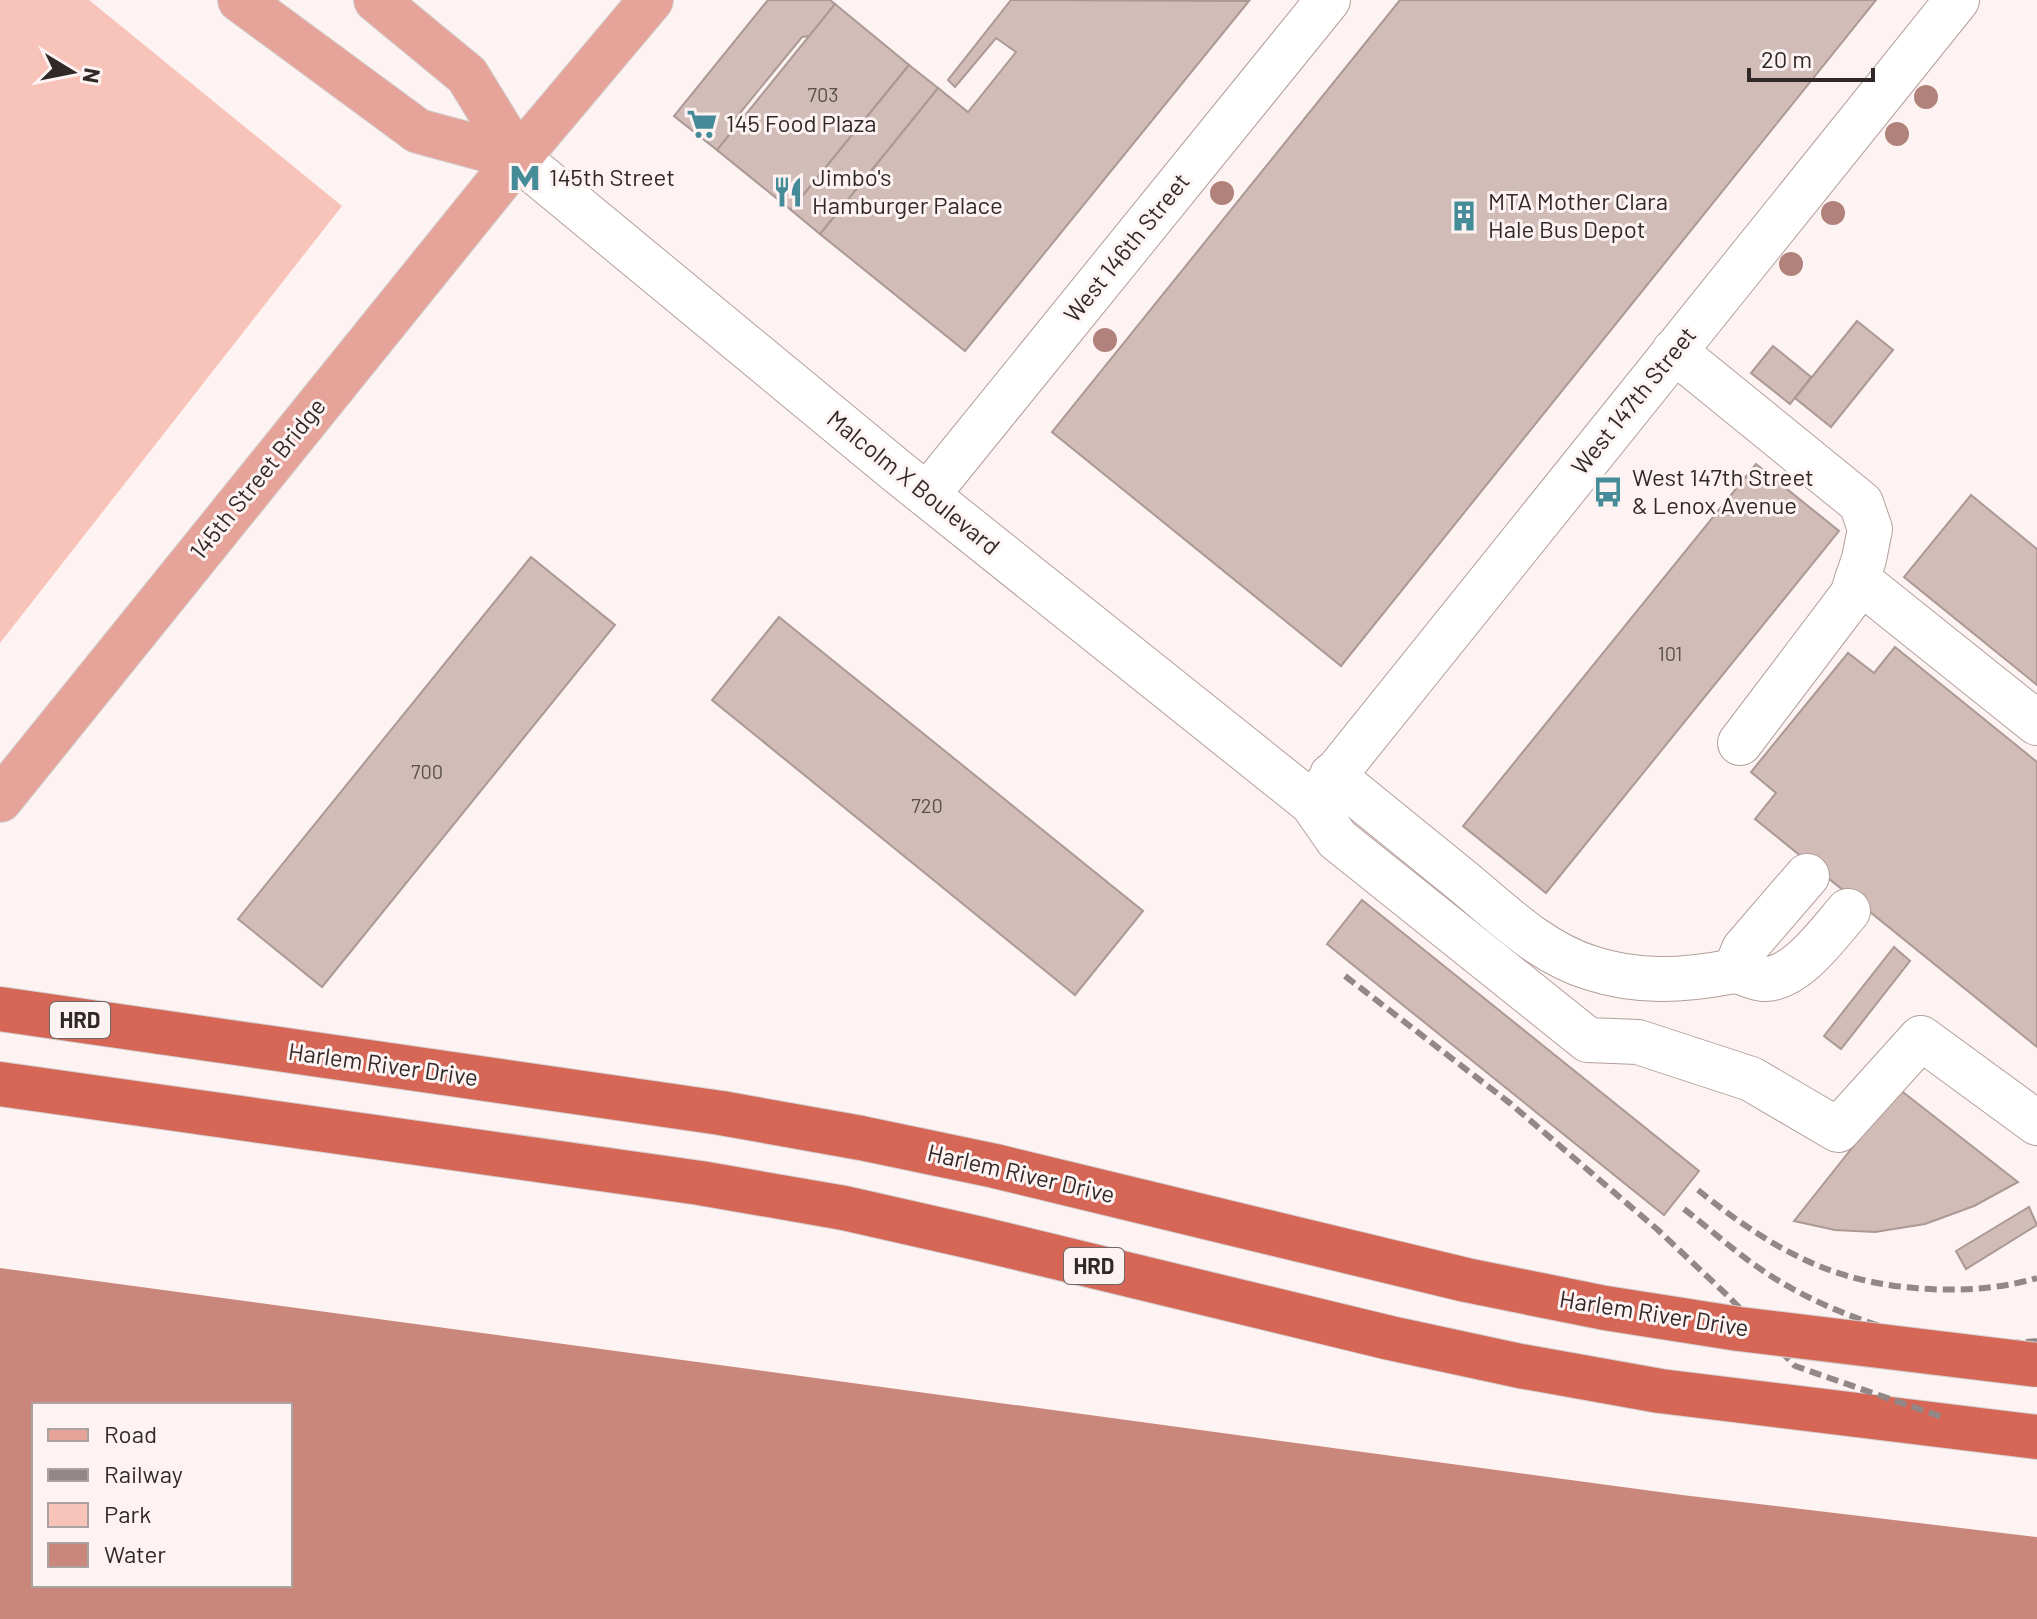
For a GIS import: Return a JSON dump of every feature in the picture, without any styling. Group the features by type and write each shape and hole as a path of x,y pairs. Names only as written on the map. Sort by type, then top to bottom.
{"highway":[{"name":"Harlem River Drive","path":"0,1009 721,1113 995,1166 1466,1280 1605,1308 1739,1329 2037,1365"},
{"name":"HRD","path":"0,1084 557,1161 844,1208 1390,1338 1598,1380 1762,1404 2037,1437"}],"main road":[{"name":"Malcolm X Boulevard","path":"240,0 418,131 518,158"},
{"name":"Malcolm X Boulevard","path":"376,0 467,75 518,158"},
{"name":"145th Street Bridge","path":"0,800 518,158 651,0"}],"street":[{"name":"West 146th Street","path":"927,495 1328,0"},
{"name":"West 147th Street","path":"1322,789 1957,0"},
{"name":"Malcolm X Boulevard","path":"518,158 927,495 1322,789 1559,955 1589,968 1645,979 1674,979 1735,971 1765,979 1787,973 1816,948 1848,911"},
{"path":"1674,351 1861,503 1870,529 1852,595 1740,743"},
{"path":"1857,579 2037,723"},
{"path":"1322,789 1337,839 1588,1040 1638,1042 1751,1079 1838,1130 1921,1038 2037,1123"},
{"path":"1735,971 1744,949 1807,876"}],"green space":[{"path":"0,0 89,0 342,206 0,643"}],"water":[{"path":"0,1268 1682,1495 2037,1537 2037,1619 0,1619"}],"building":[{"path":"768,0 830,0 835,4 810,36 802,37 735,119 736,126 717,150 674,116"},
{"path":"1011,0 1249,1 965,351 820,234 938,88 968,112 1016,52 996,38 955,87 948,80"},
{"name":"MTA Mother Clara Hale Bus Depot","path":"1400,0 1876,0 1341,666 1052,432"},
{"path":"835,4 909,65 791,210 717,150"},
{"path":"909,65 938,88 820,234 791,210"},
{"path":"1857,321 1893,350 1831,427 1795,398"},
{"path":"1773,346 1811,377 1790,404 1751,373"},
{"path":"1756,464 1839,531 1546,893 1463,826"},
{"path":"1971,495 2037,549 2037,685 1904,577"},
{"path":"531,557 615,625 322,987 238,919"},
{"path":"779,617 1143,911 1075,995 712,700"},
{"path":"1895,647 2037,762 2037,1047 1755,819 1776,793 1751,772 1848,653 1874,673"},
{"path":"1362,900 1699,1171 1664,1215 1327,944"},
{"path":"1894,947 1910,961 1841,1049 1824,1036"},
{"path":"1899,1089 2018,1182 1974,1206 1925,1224 1875,1232 1835,1230 1794,1221"},
{"path":"2029,1207 2037,1225 1966,1269 1956,1251"}],"railway":[{"path":"1345,976 1511,1104 1658,1230 1729,1297 1795,1366 1942,1417"},
{"path":"1698,1190 1774,1244 1807,1261 1848,1276 1902,1287 1958,1290 2037,1278"},
{"path":"1684,1209 1782,1283 1847,1314 1892,1330 1950,1343 2037,1341"}],"place":[{"name":"145 Food Plaza","path":"702,124"},
{"name":"145th Street","path":"525,178"},
{"name":"Jimbo's Hamburger Palace","path":"788,192"},
{"name":"MTA Mother Clara Hale Bus Depot","path":"1464,216"},
{"name":"West 147th Street & Lenox Avenue","path":"1608,492"}]}
